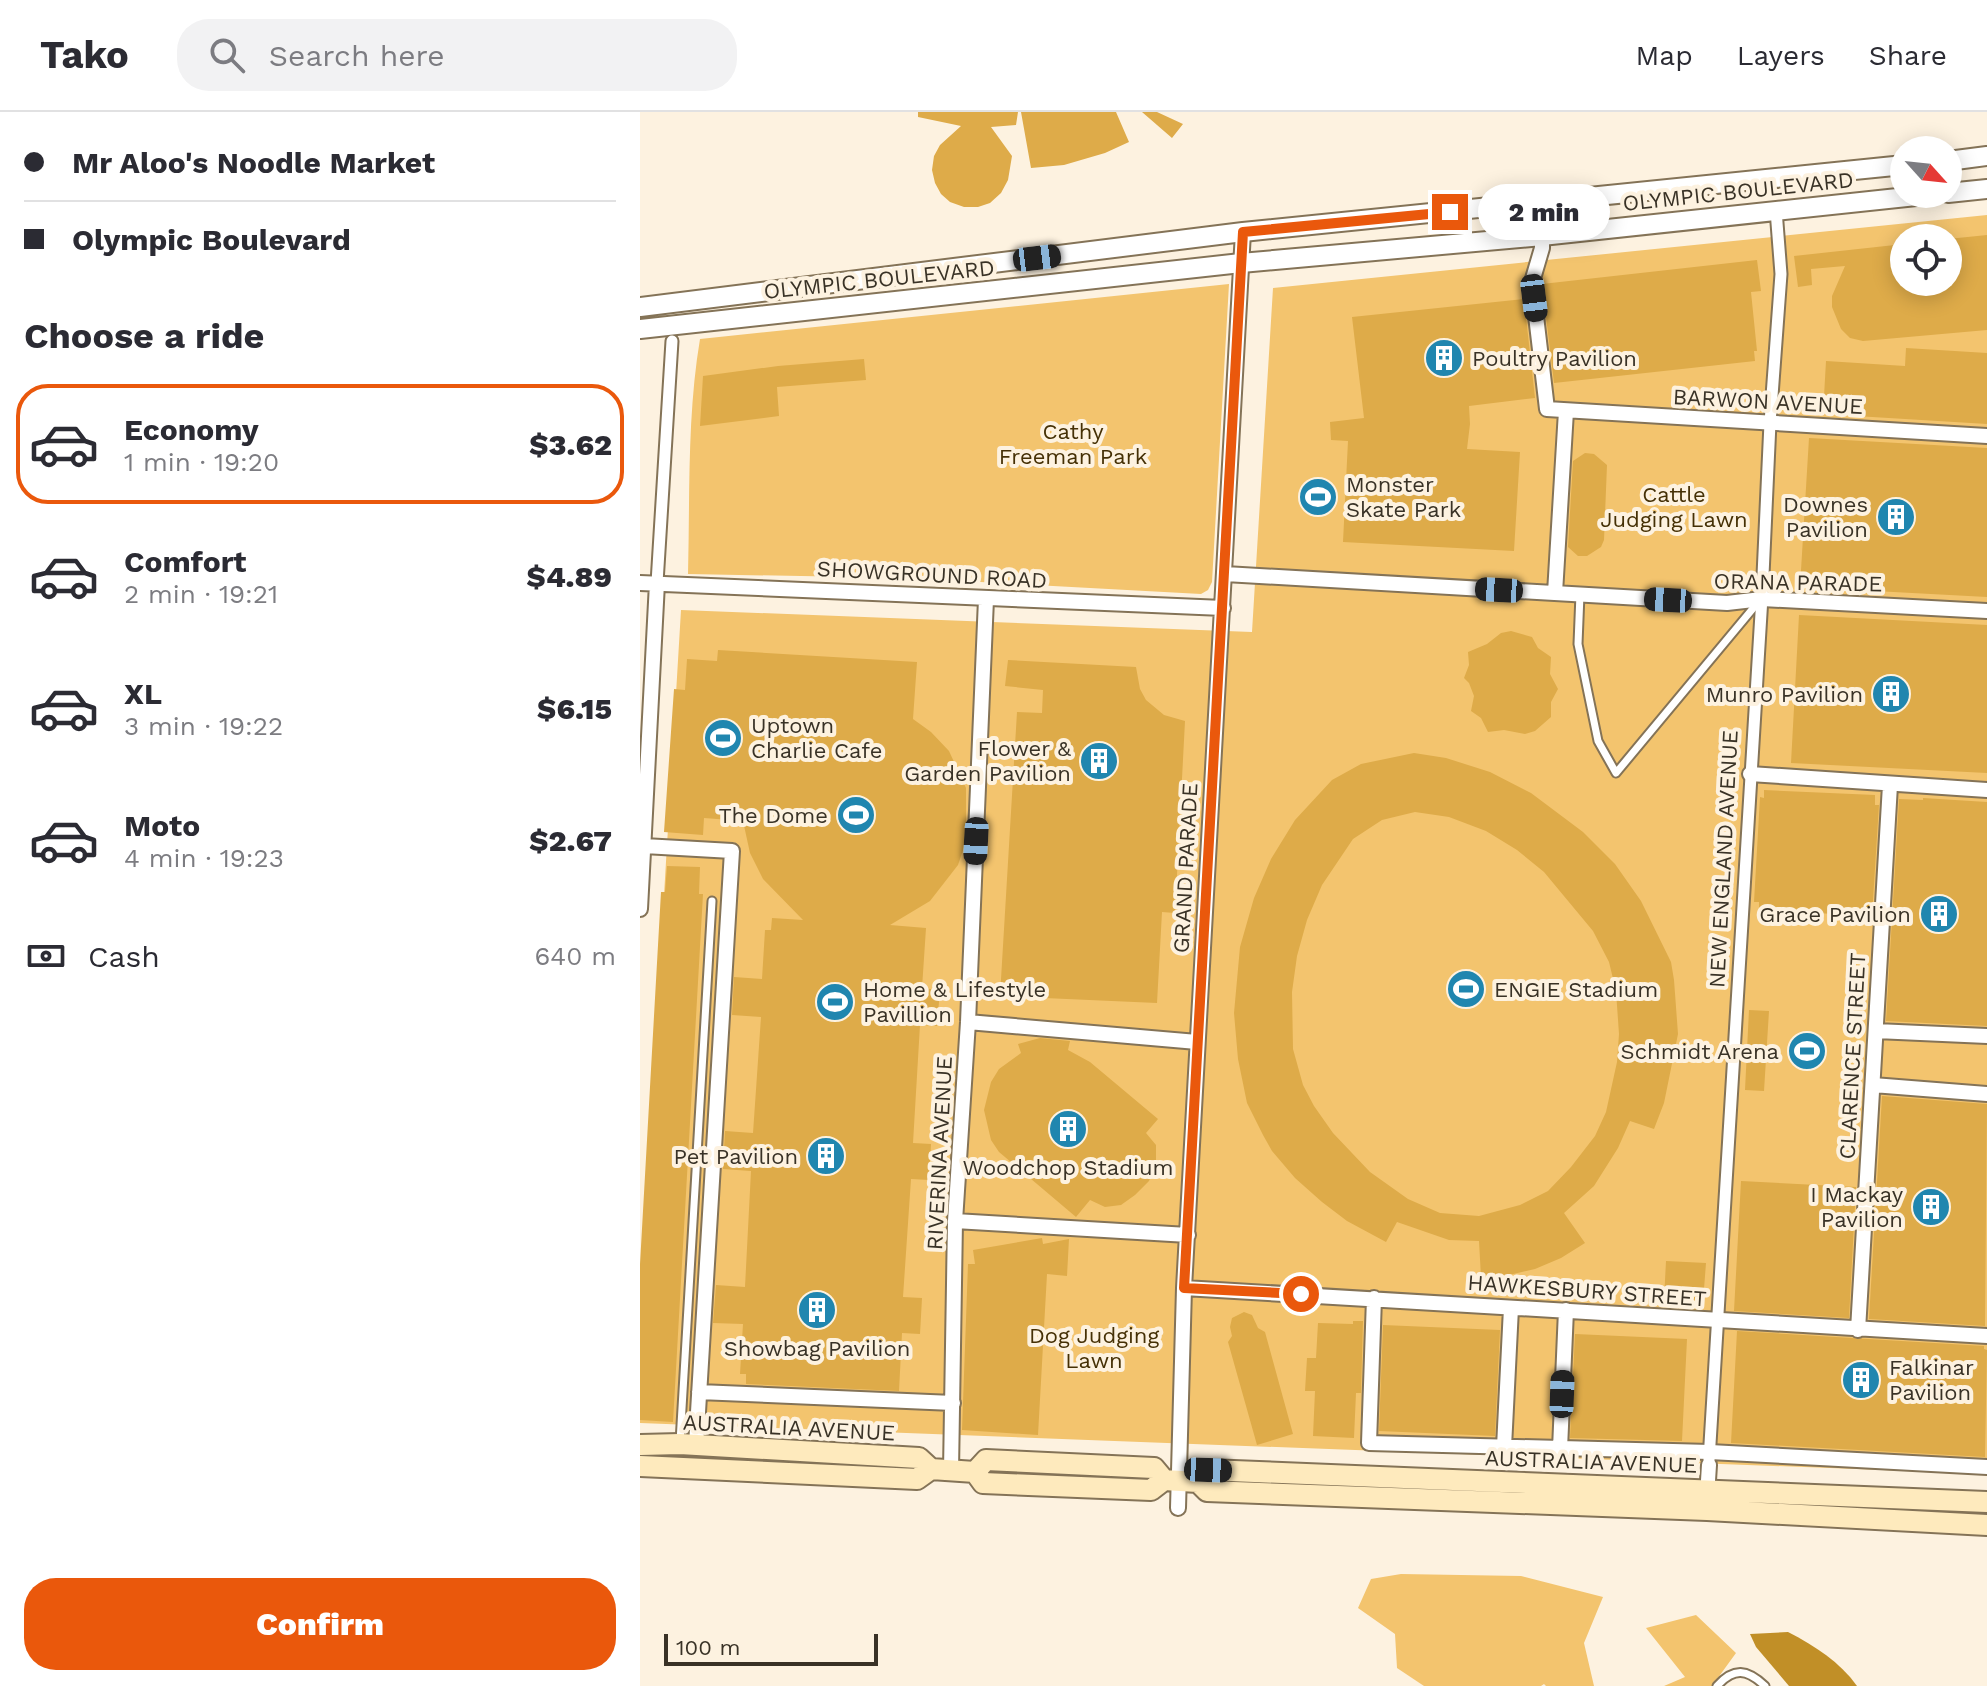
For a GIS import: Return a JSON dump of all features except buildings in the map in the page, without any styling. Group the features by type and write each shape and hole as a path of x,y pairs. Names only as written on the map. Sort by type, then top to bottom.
{"main road":[{"name":"AUSTRALIA AVENUE","path":"640,1445 919,1458 941,1470"},
{"name":"AUSTRALIA AVENUE","path":"640,1466 917,1479 941,1470 975,1472 983,1483 1151,1490 1170,1480 1198,1482 1207,1491 1707,1510 1987,1525"},
{"name":"AUSTRALIA AVENUE","path":"1198,1482 1208,1470 1987,1502"}],"street":[{"path":"1962,159 1987,156"},
{"name":"OLYMPIC BOULEVARD","path":"640,307 1243,232 1890,166"},
{"path":"1680,188 1690,196 1693,207 1688,218 1681,221"},
{"path":"1962,192 1987,189"},
{"path":"1656,191 1644,209 1648,217 1659,224"},
{"name":"OLYMPIC BOULEVARD","path":"640,329 1241,263 1542,236 1890,199"},
{"name":"NEW ENGLAND AVENUE","path":"1707,1510 1781,274 1776,210"},
{"name":"GRAND PARADE","path":"1178,1508 1170,1480 1188,1235 1243,232"},
{"name":"BARWON AVENUE","path":"1542,236 1542,248 1532,282 1547,409 1987,436"},
{"path":"640,909 672,341"},
{"path":"1555,593 1566,411"},
{"name":"ORANA PARADE","path":"1225,574 1727,603 1762,599 1987,611"},
{"name":"SHOWGROUND ROAD","path":"640,583 1223,608"},
{"name":"RIVERINA AVENUE","path":"941,1470 953,1403 955,1221 968,1022 986,599"},
{"path":"1750,774 1987,790"},
{"name":"CLARENCE STREET","path":"1858,1330 1890,785"},
{"path":"644,846 732,851 699,1392 688,1445"},
{"path":"968,1022 1197,1042"},
{"path":"1876,1031 1987,1036"},
{"path":"1873,1085 1987,1094"},
{"path":"955,1221 1188,1235"},
{"name":"HAWKESBURY STREET","path":"1184,1288 1987,1336"},
{"path":"1374,1298 1369,1443 1987,1467"},
{"path":"1504,1447 1511,1308"},
{"path":"1560,1449 1566,1310"},
{"path":"699,1392 953,1403"}],"lane":[{"path":"1580,594 1578,644 1598,741 1616,773 1762,599"},
{"path":"688,1445 712,901"},
{"path":"1717,1686 1727,1675 1742,1672 1754,1676 1765,1686"}],"green space":[{"path":"1987,215 1987,1474 640,1423 640,1298 681,610 1252,632 1273,288 1890,225 1890,296 1962,296 1962,224 1899,224"},
{"name":"Cathy Freeman Park","path":"1229,284 1212,582 1208,590 1201,594 906,578 688,574 691,427 700,339"},
{"path":"1401,1574 1521,1576 1603,1597 1584,1643 1594,1686 1424,1686 1397,1668 1395,1634 1358,1608 1371,1579"},
{"path":"1696,1615 1736,1653 1712,1686 1664,1686 1685,1677 1646,1628"}],"shaded area":[{"path":"1788,1632 1826,1655 1857,1686 1789,1686 1756,1647 1750,1634"}],"place":[{"name":"Poultry Pavilion","path":"1444,358"},
{"name":"Monster Skate Park","path":"1318,497"},
{"name":"Downes Pavilion","path":"1896,517"},
{"name":"Munro Pavilion","path":"1891,694"},
{"name":"Uptown Charlie Cafe","path":"723,738"},
{"name":"Flower & Garden Pavilion","path":"1099,761"},
{"name":"The Dome","path":"856,815"},
{"name":"Grace Pavilion","path":"1939,914"},
{"name":"ENGIE Stadium","path":"1466,989"},
{"name":"Home & Lifestyle Pavillion","path":"835,1002"},
{"name":"Schmidt Arena","path":"1807,1051"},
{"name":"Woodchop Stadium","path":"1068,1129"},
{"name":"Pet Pavilion","path":"826,1156"},
{"name":"I Mackay Pavilion","path":"1931,1207"},
{"name":"Showbag Pavilion","path":"817,1310"},
{"name":"Falkinar Pavilion","path":"1861,1380"}],"route":[{"path":"1301,1294 1184,1288 1243,232 1450,212"}],"park label":[{"name":"Cattle Judging Lawn","path":"1674,506"},
{"name":"Dog Judging Lawn","path":"1094,1348"}]}
